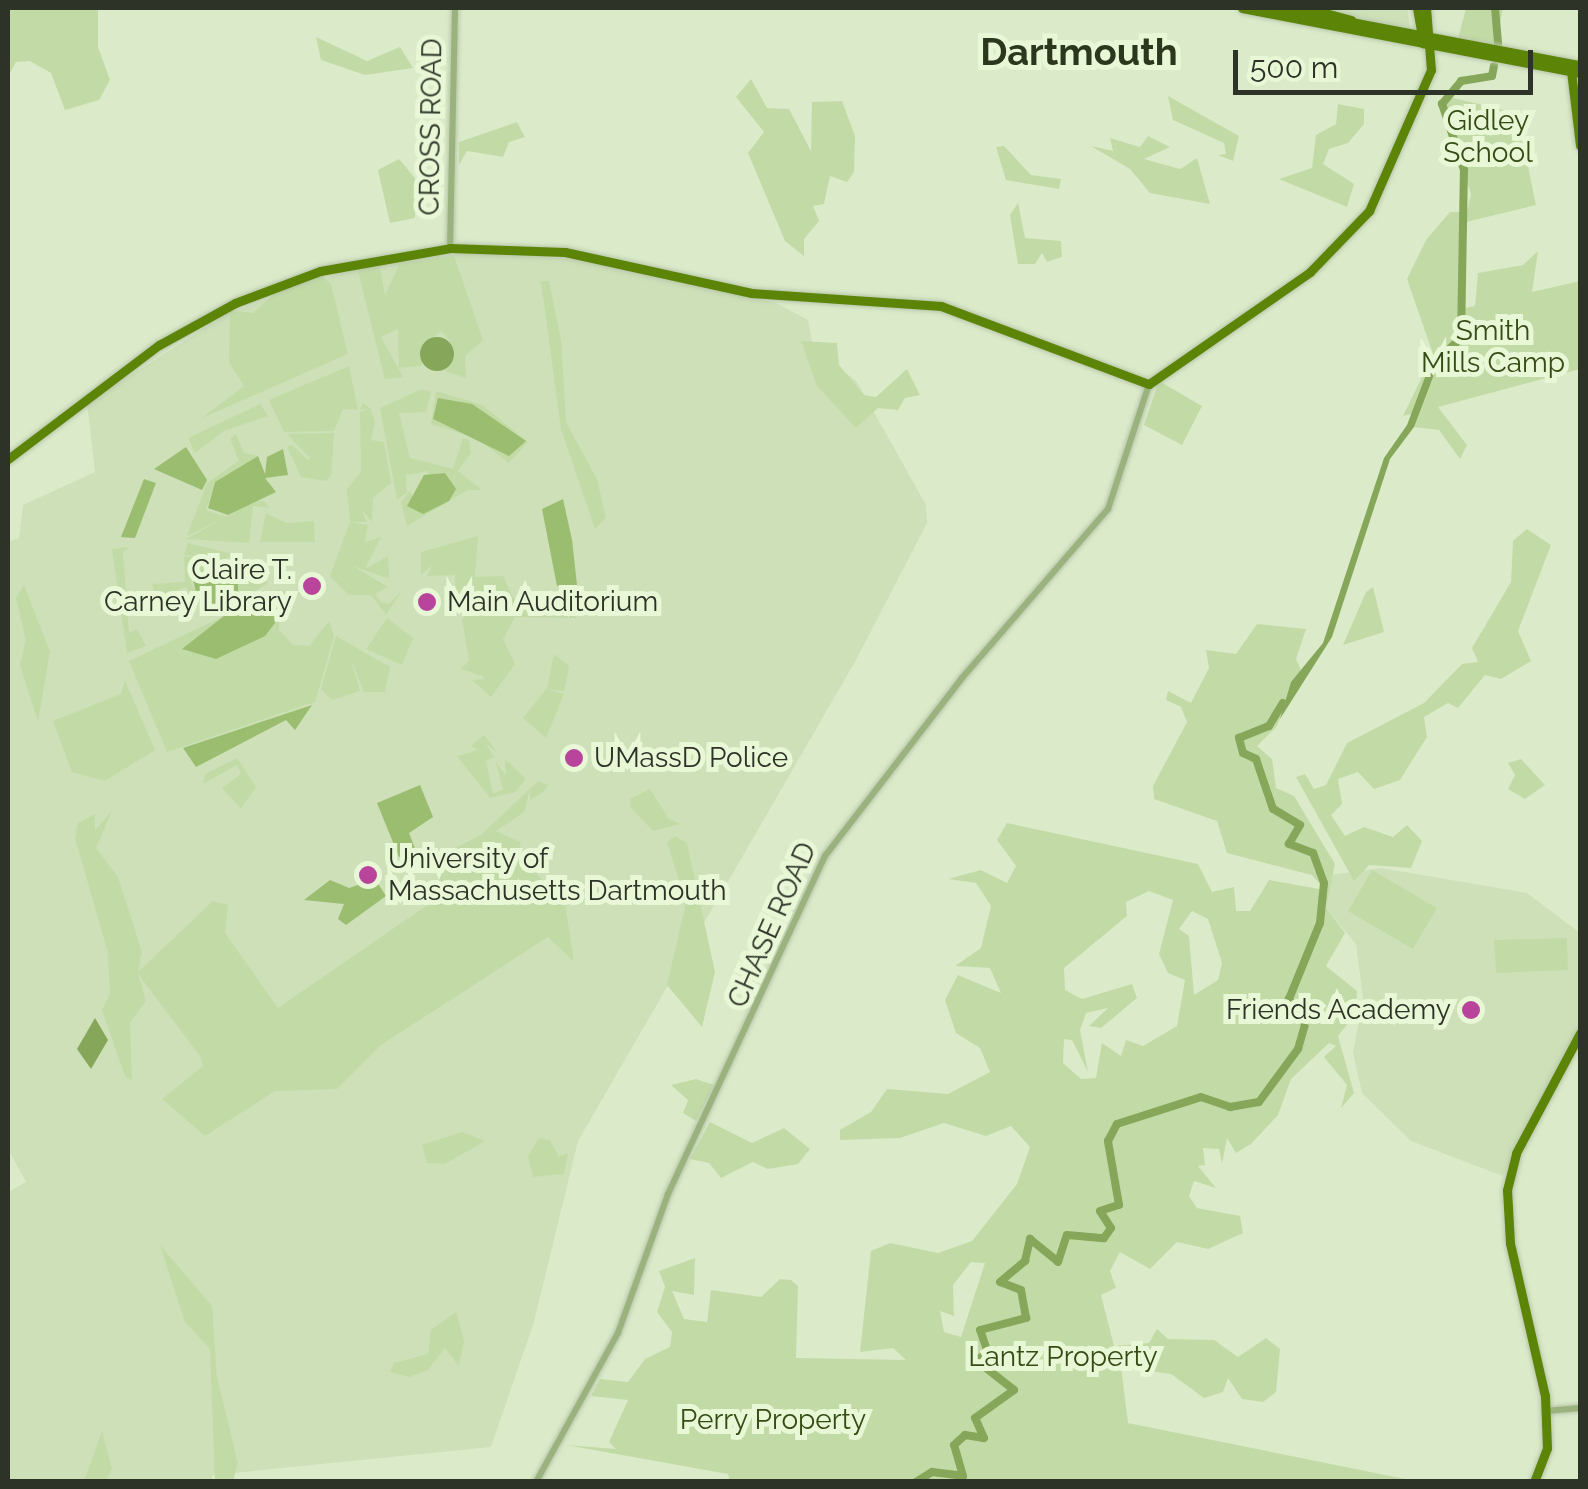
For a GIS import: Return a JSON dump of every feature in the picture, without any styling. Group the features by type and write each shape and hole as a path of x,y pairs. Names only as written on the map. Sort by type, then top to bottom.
{"main road":[{"path":"1242,8 1576,68"},
{"path":"1277,8 1372,29 1450,53 1576,68"},
{"path":"1308,8 1372,29"},
{"path":"1417,8 1427,44"},
{"path":"1426,8 1428,81"},
{"path":"8,458 159,345 235,303 320,271 450,248 564,252 752,293 941,306 1150,384 1347,238 1390,175 1428,81 1450,53"},
{"path":"1576,68 1580,145"},
{"path":"1534,1482 1548,1448 1546,1410 1510,1243 1508,1184 1518,1148 1580,1034"}],"street":[{"name":"CROSS ROAD","path":"450,248 455,8"},
{"name":"CHASE ROAD","path":"536,1482 618,1333 683,1158 824,856 962,678 1098,523 1125,474 1150,384"},
{"path":"1546,1410 1580,1408"}],"shaded area":[{"path":"1290,8 1407,8 1410,27 1328,18"},
{"name":"University of Massachusetts Dartmouth","path":"498,250 593,262 776,303 808,320 813,346 857,382 926,505 927,523 856,660 578,1141 534,1322 491,1447 213,1475 211,1481 8,1482 8,1192 26,1182 8,1149 8,542 19,538 23,505 95,472 87,403 227,314 370,263"},
{"path":"437,337 449,342 454,354 449,366 437,371 425,366 420,354 425,342"},
{"path":"1433,356 1438,364 1414,427 1390,459 1332,637 1280,719 1291,682 1323,643 1384,458 1407,425"},
{"path":"438,398 472,404 526,441 509,456 433,419"},
{"path":"186,447 207,480 202,490 154,469"},
{"path":"283,449 288,475 265,478 276,492 228,515 208,508 215,482 258,456 265,474 267,457"},
{"path":"445,473 456,489 449,501 423,514 407,506 424,475"},
{"path":"144,479 156,483 135,538 121,537"},
{"path":"563,499 577,585 557,586 542,509"},
{"path":"213,567 238,567 238,595 213,604 197,596 192,576"},
{"path":"270,599 275,623 265,636 216,659 182,649 224,616"},
{"path":"312,705 295,730 286,720 196,767 183,748"},
{"path":"420,785 433,817 409,833 416,851 399,857 377,803"},
{"name":"Friends Academy","path":"1381,868 1527,893 1580,933 1580,1031 1503,1176 1411,1141 1362,1093 1353,1053 1363,999 1356,944 1323,905 1329,875"},
{"path":"375,879 386,896 346,925 338,919 344,904 304,900 330,880 349,888"},
{"path":"95,1018 108,1040 91,1069 77,1049"}],"green space":[{"path":"8,8 98,8 98,47 110,80 99,100 65,110 51,73 30,61 16,62 8,77"},
{"path":"1466,8 1503,8 1496,45 1458,39"},
{"path":"316,37 367,61 400,47 413,68 365,75 321,60"},
{"path":"751,79 767,108 789,109 811,151 812,102 842,101 855,136 854,172 847,182 830,176 824,204 813,206 819,221 804,239 804,256 785,241 748,153 764,132 736,97"},
{"path":"1168,96 1239,136 1233,161 1218,155 1226,154 1224,143 1173,120"},
{"path":"1449,97 1517,113 1536,205 1466,222 1465,308 1475,306 1478,273 1523,265 1538,251 1532,292 1580,281 1580,369 1438,407 1467,445 1460,459 1439,430 1414,427 1415,413 1403,416 1433,354 1407,279 1426,240 1450,212 1467,212 1471,194 1444,109"},
{"path":"1338,104 1364,109 1364,124 1348,143 1329,149 1323,164 1354,184 1347,207 1279,179 1312,168 1316,135 1336,124"},
{"path":"517,122 525,137 509,142 503,157 467,151 459,165 459,142"},
{"path":"1148,136 1170,147 1144,159 1180,169 1197,158 1210,204 1150,193 1130,169 1091,146 1113,151 1110,138 1140,147"},
{"path":"1004,146 1031,175 1061,179 1059,189 1006,180 996,147"},
{"path":"399,159 415,178 415,218 390,223 378,170"},
{"path":"1018,203 1025,238 1061,241 1062,257 1047,262 1042,253 1035,264 1018,264 1010,215"},
{"path":"454,256 483,340 465,356 466,378 445,371 450,341 441,331 426,343 421,366 399,368 398,329 381,337 403,377 385,379 357,267 379,262 385,295 400,263"},
{"path":"322,276 331,284 348,354 202,418 244,386 229,362 230,311 253,313 276,292"},
{"path":"541,281 549,281 561,340 566,422 597,479 606,518 595,529 561,429"},
{"path":"801,341 837,343 839,365 864,395 876,397 907,369 920,395 905,398 898,410 878,408 856,428 817,386"},
{"path":"349,366 358,410 343,409 334,431 284,432 269,400"},
{"path":"1159,381 1202,406 1182,445 1144,425"},
{"path":"422,389 431,392 426,412 399,413 410,458 453,469 463,438 469,440 471,453 458,471 482,490 468,490 407,526 401,502 410,491 423,514 428,471 406,475 407,493 397,499 380,408"},
{"path":"436,391 482,405 528,442 509,463 476,438 431,424"},
{"path":"363,403 370,408 375,421 371,440 384,442 391,483 373,498 372,522 361,509 367,522 350,522 347,489 361,472 360,412 369,408 360,410"},
{"path":"260,404 268,416 224,431 195,453 188,438"},
{"path":"334,433 331,475 326,481 301,477 287,447 292,445 310,458 287,434"},
{"path":"236,434 244,453 258,456 215,482 206,510 227,517 187,536 207,483 239,461 230,438"},
{"path":"255,501 264,501 270,508 253,506 249,543 186,539"},
{"path":"266,513 286,523 314,521 315,542 260,542"},
{"path":"350,522 368,525 365,542 381,537 365,569 388,556 389,579 353,566 388,587 375,594 381,602 389,604 403,589 386,615 371,595 349,595 330,576"},
{"path":"1527,529 1551,545 1518,631 1531,661 1501,679 1485,675 1458,708 1448,703 1424,717 1427,737 1400,780 1374,789 1358,772 1338,779 1342,804 1331,815 1345,836 1364,827 1393,837 1407,825 1422,841 1411,868 1369,865 1354,881 1296,777 1305,774 1314,789 1326,785 1347,743 1424,703 1462,664 1478,662 1472,648 1511,582 1513,541"},
{"path":"478,536 475,577 503,576 514,599 573,592 576,602 456,603 455,575 427,576 432,565 421,575 421,552"},
{"path":"188,543 237,555 226,558 236,567 198,572 191,582 197,596 234,597 237,579 259,578 262,570 267,584 207,619 237,599 214,609 191,596 186,587 156,600 152,584 185,582 184,557 205,557 184,555"},
{"path":"129,547 123,552 129,633 137,629 146,646 127,653 112,549"},
{"path":"24,585 50,652 38,722 20,665 26,640 16,598"},
{"path":"1373,587 1384,632 1343,645 1366,592"},
{"path":"276,590 301,592 280,613 279,630 293,645 309,646 329,621 334,636 315,702 167,752 129,661 224,616 186,651 204,654 272,621"},
{"path":"474,610 572,610 576,618 515,617 503,639 515,664 491,697 472,680 484,679 482,676 461,669 469,660 462,619"},
{"path":"387,618 413,638 402,665 366,649"},
{"path":"1257,624 1306,629 1296,659 1301,670 1277,726 1257,746 1272,759 1276,788 1294,796 1335,864 1326,908 1345,933 1326,966 1357,991 1356,1013 1338,1036 1354,1093 1341,1108 1347,1085 1324,1057 1336,1046 1329,1043 1291,1079 1278,1115 1251,1144 1236,1153 1227,1138 1222,1164 1219,1149 1203,1148 1205,1165 1198,1166 1216,1188 1194,1181 1189,1196 1197,1208 1240,1216 1243,1233 1208,1249 1177,1242 1150,1269 1120,1252 1110,1271 1116,1288 1101,1295 1114,1346 1149,1343 1157,1329 1168,1339 1214,1340 1238,1357 1266,1338 1280,1349 1276,1392 1263,1402 1242,1399 1228,1378 1223,1392 1204,1398 1171,1374 1121,1367 1128,1423 1415,1481 730,1482 728,1474 566,1445 616,1449 609,1442 628,1400 591,1396 600,1379 628,1382 645,1359 670,1347 672,1332 657,1312 665,1287 659,1271 695,1258 694,1295 672,1291 684,1319 707,1322 711,1290 761,1297 780,1279 791,1280 798,1286 796,1358 906,1360 893,1348 860,1352 871,1251 890,1243 938,1253 972,1241 1017,1184 1030,1147 1011,1126 986,1136 944,1123 900,1138 840,1140 840,1130 871,1112 887,1089 948,1094 990,1072 980,1048 956,1033 945,1000 958,975 1001,993 990,968 955,966 981,948 991,906 976,883 948,879 981,870 1007,883 1016,866 997,840 1007,823 1198,864 1212,892 1234,887 1236,911 1250,911 1269,880 1325,890 1312,875 1227,853 1217,821 1154,799 1153,786 1187,722 1181,707 1166,700 1168,691 1191,703 1209,668 1206,650 1236,654","holes":["1149,891 1173,900 1159,954 1168,973 1185,980 1177,1026 1143,1046 1126,1040 1121,1056 1102,1043 1096,1078 1081,1079 1063,1063 1064,1039 1072,1040 1088,1072 1080,1030 1086,1013 1108,1008 1089,1026 1101,1028 1137,998 1132,984 1082,999 1065,990 1064,968 1127,916 1126,902","1192,911 1208,919 1222,963 1218,980 1194,995 1189,936 1179,929","971,1262 985,1263 961,1337 944,1332 940,1311 954,1316 953,1285"]},
{"path":"336,636 390,667 385,692 364,692 351,659 360,691 332,700 321,689"},
{"path":"554,654 569,666 564,691 548,689 564,694 546,738 523,718 547,688"},
{"path":"125,681 155,750 105,781 72,772 53,721 121,694"},
{"path":"484,735 498,753 486,744 494,757 486,761 493,794 503,789 496,763 506,775 505,759 526,779 515,792 490,798 457,756 478,750 471,746"},
{"path":"237,758 256,787 241,809 222,788 241,774 237,765 203,784 205,774"},
{"path":"1521,759 1545,785 1525,799 1508,789 1515,775 1508,763"},
{"path":"538,781 548,785 543,792 530,800 530,789 524,812 496,831 520,842 522,859 565,903 574,962 548,937 381,1045 337,1089 275,1091 205,1136 162,1099 203,1066 200,1056 138,974 146,1001 130,1023 132,1081 125,1076 102,1010 110,994 108,953 75,838 78,823 95,814 95,830 112,811 96,848 118,877 142,952 138,972 213,901 228,905 225,933 278,1008 426,906 438,886 437,858 482,834"},
{"path":"650,789 669,819 680,824 653,831 631,808 630,799"},
{"path":"675,836 687,843 715,972 702,1027 667,985 686,903 667,842"},
{"path":"1372,870 1437,908 1413,949 1348,911"},
{"path":"1567,938 1568,970 1496,973 1494,940"},
{"path":"696,1079 714,1085 696,1121 683,1113 688,1100 671,1085"},
{"path":"710,1122 752,1143 784,1128 810,1149 798,1164 768,1169 753,1162 721,1178 709,1163 690,1159"},
{"path":"462,1132 485,1141 445,1164 427,1163 422,1145"},
{"path":"539,1138 550,1140 559,1157 568,1153 564,1174 533,1177 528,1156"},
{"path":"160,1245 212,1306 217,1378 238,1463 233,1481 215,1481 210,1349 185,1322"},
{"path":"456,1312 464,1341 459,1366 445,1348 428,1370 409,1377 390,1372 394,1363 428,1354 431,1330"},
{"path":"102,1431 112,1469 106,1481 84,1481"}],"waterway":[{"path":"1495,8 1498,44"},
{"path":"1432,365 1461,338 1464,170 1442,104 1461,81 1492,76 1494,66"},
{"path":"916,1482 932,1472 963,1476 954,1445 965,1435 984,1438 975,1418 1014,1390 976,1360 988,1353 980,1330 1026,1318 1021,1290 1000,1282 1025,1261 1030,1239 1058,1262 1067,1235 1104,1238 1111,1228 1100,1211 1119,1205 1108,1141 1117,1124 1201,1097 1230,1107 1259,1102 1298,1049 1305,1024 1289,999 1320,923 1324,883 1313,853 1289,844 1300,825 1273,809 1256,759 1243,753 1239,738 1269,726 1283,703"}],"place":[{"name":"Claire T. Carney Library","path":"312,586"},
{"name":"Main Auditorium","path":"427,602"},
{"name":"UMassD Police","path":"574,758"},
{"name":"University of Massachusetts Dartmouth","path":"368,875"},
{"name":"Friends Academy","path":"1471,1010"}],"district":[{"name":"Dartmouth","path":"1079,52"}],"park label":[{"name":"Gidley School","path":"1488,137"},
{"name":"Smith Mills Camp","path":"1493,347"},
{"name":"Lantz Property","path":"1063,1357"},
{"name":"Perry Property","path":"773,1420"}]}
